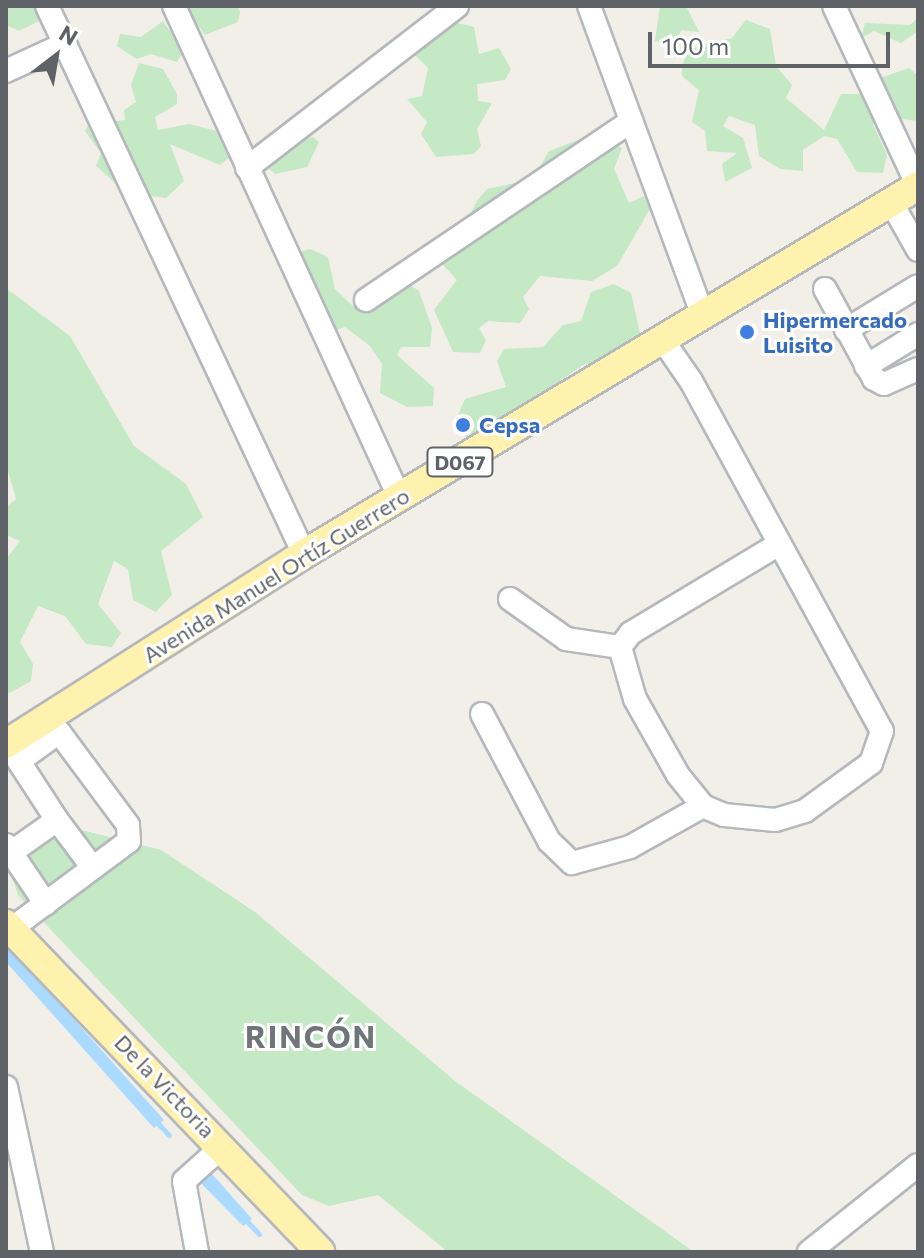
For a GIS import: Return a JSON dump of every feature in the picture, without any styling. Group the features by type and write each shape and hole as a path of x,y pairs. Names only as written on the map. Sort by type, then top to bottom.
{"main road":[{"name":"Avenida Manuel Ortíz Guerrero","path":"11,750 304,554 918,186"},
{"name":"De la Victoria","path":"8,927 223,1146 320,1252"}],"street":[{"path":"47,6 304,554"},
{"path":"174,6 400,499"},
{"path":"247,168 457,6"},
{"path":"589,6 702,313"},
{"path":"834,6 918,186"},
{"path":"6,71 65,44"},
{"path":"366,300 631,121"},
{"path":"891,202 916,241"},
{"path":"846,330 918,286"},
{"path":"825,289 866,366 884,384 918,369"},
{"path":"866,366 918,334"},
{"path":"620,647 658,742 703,806 724,815 790,819 855,777 881,740 779,544 662,339"},
{"path":"620,647 631,633 779,544"},
{"path":"510,599 566,639 620,647"},
{"path":"482,714 549,841 572,863 630,847 703,806"},
{"path":"8,927 46,904 129,841 128,825 59,732 11,750 93,868"},
{"path":"46,904 7,851 57,820"},
{"path":"6,1087 42,1252"},
{"path":"197,1252 184,1181 223,1146"},
{"path":"815,1250 918,1165"}],"green space":[{"path":"6,6 38,6 39,21 19,31 6,25"},
{"path":"184,6 238,6 238,22 205,35"},
{"path":"660,6 686,6 699,32 681,30 676,44 655,41"},
{"path":"918,18 918,31 901,43 874,31 861,38 865,23 910,25"},
{"path":"746,20 770,29 776,66 792,85 786,98 824,130 841,94 860,94 855,69 864,54 883,77 909,68 917,75 918,121 879,116 873,124 887,155 883,173 857,172 837,139 824,136 803,150 803,171 780,169 759,156 755,125 729,116 723,126 743,138 752,168 725,182 722,164 737,153 707,151 705,131 692,122 699,90 682,76 682,65 690,49 732,38"},
{"path":"163,21 184,51 177,62 151,54 137,59 117,46 120,34 141,37"},
{"path":"458,23 474,27 479,54 499,48 511,69 505,80 477,84 478,101 492,103 477,129 481,146 474,154 436,157 421,134 427,122 407,99 422,96 428,68 407,47"},
{"path":"139,63 163,69 177,94 177,104 155,117 158,130 189,124 233,135 230,157 220,165 170,144 184,181 166,198 125,192 96,166 101,153 85,131 100,101 116,121 125,120 124,110 136,102 131,85"},
{"path":"594,134 622,148 614,169 629,203 644,196 650,209 617,266 592,281 540,276 523,297 529,309 520,323 488,321 479,328 486,340 480,353 453,352 434,310 457,280 443,265 477,201 487,189 533,179 549,151"},
{"path":"313,137 319,142 307,167 275,174 265,165 294,142"},
{"path":"310,249 328,257 335,289 354,307 392,273 419,291 432,328 430,347 401,347 397,355 434,388 433,406 407,407 380,393 382,364 370,346 345,327 333,331 293,292 302,251"},
{"path":"614,284 631,293 640,333 635,341 611,360 583,365 486,431 466,437 452,429 465,399 506,387 497,361 504,349 543,347 563,325 581,321 591,292"},
{"path":"6,288 70,336 134,446 186,484 203,517 161,551 172,595 156,612 133,600 128,569 114,561 98,604 121,633 112,647 86,644 65,616 38,606 20,642 33,664 31,681 6,695 6,559 20,541 6,535 6,507 16,499 6,464"},
{"path":"58,824 161,850 255,912 455,1081 694,1252 448,1252 378,1195 329,1206 302,1195 18,895 6,858 21,829"}],"water":[{"path":"6,943 164,1120 154,1128 6,962"},
{"path":"205,1166 252,1219 243,1226 194,1176"}],"waterway":[{"path":"154,1119 169,1135"},
{"path":"244,1218 259,1234"}],"place":[{"name":"Hipermercado Luisito","path":"747,332"},
{"name":"Cepsa","path":"463,425"}],"district":[{"name":"RINCÓN","path":"311,1036"}]}
